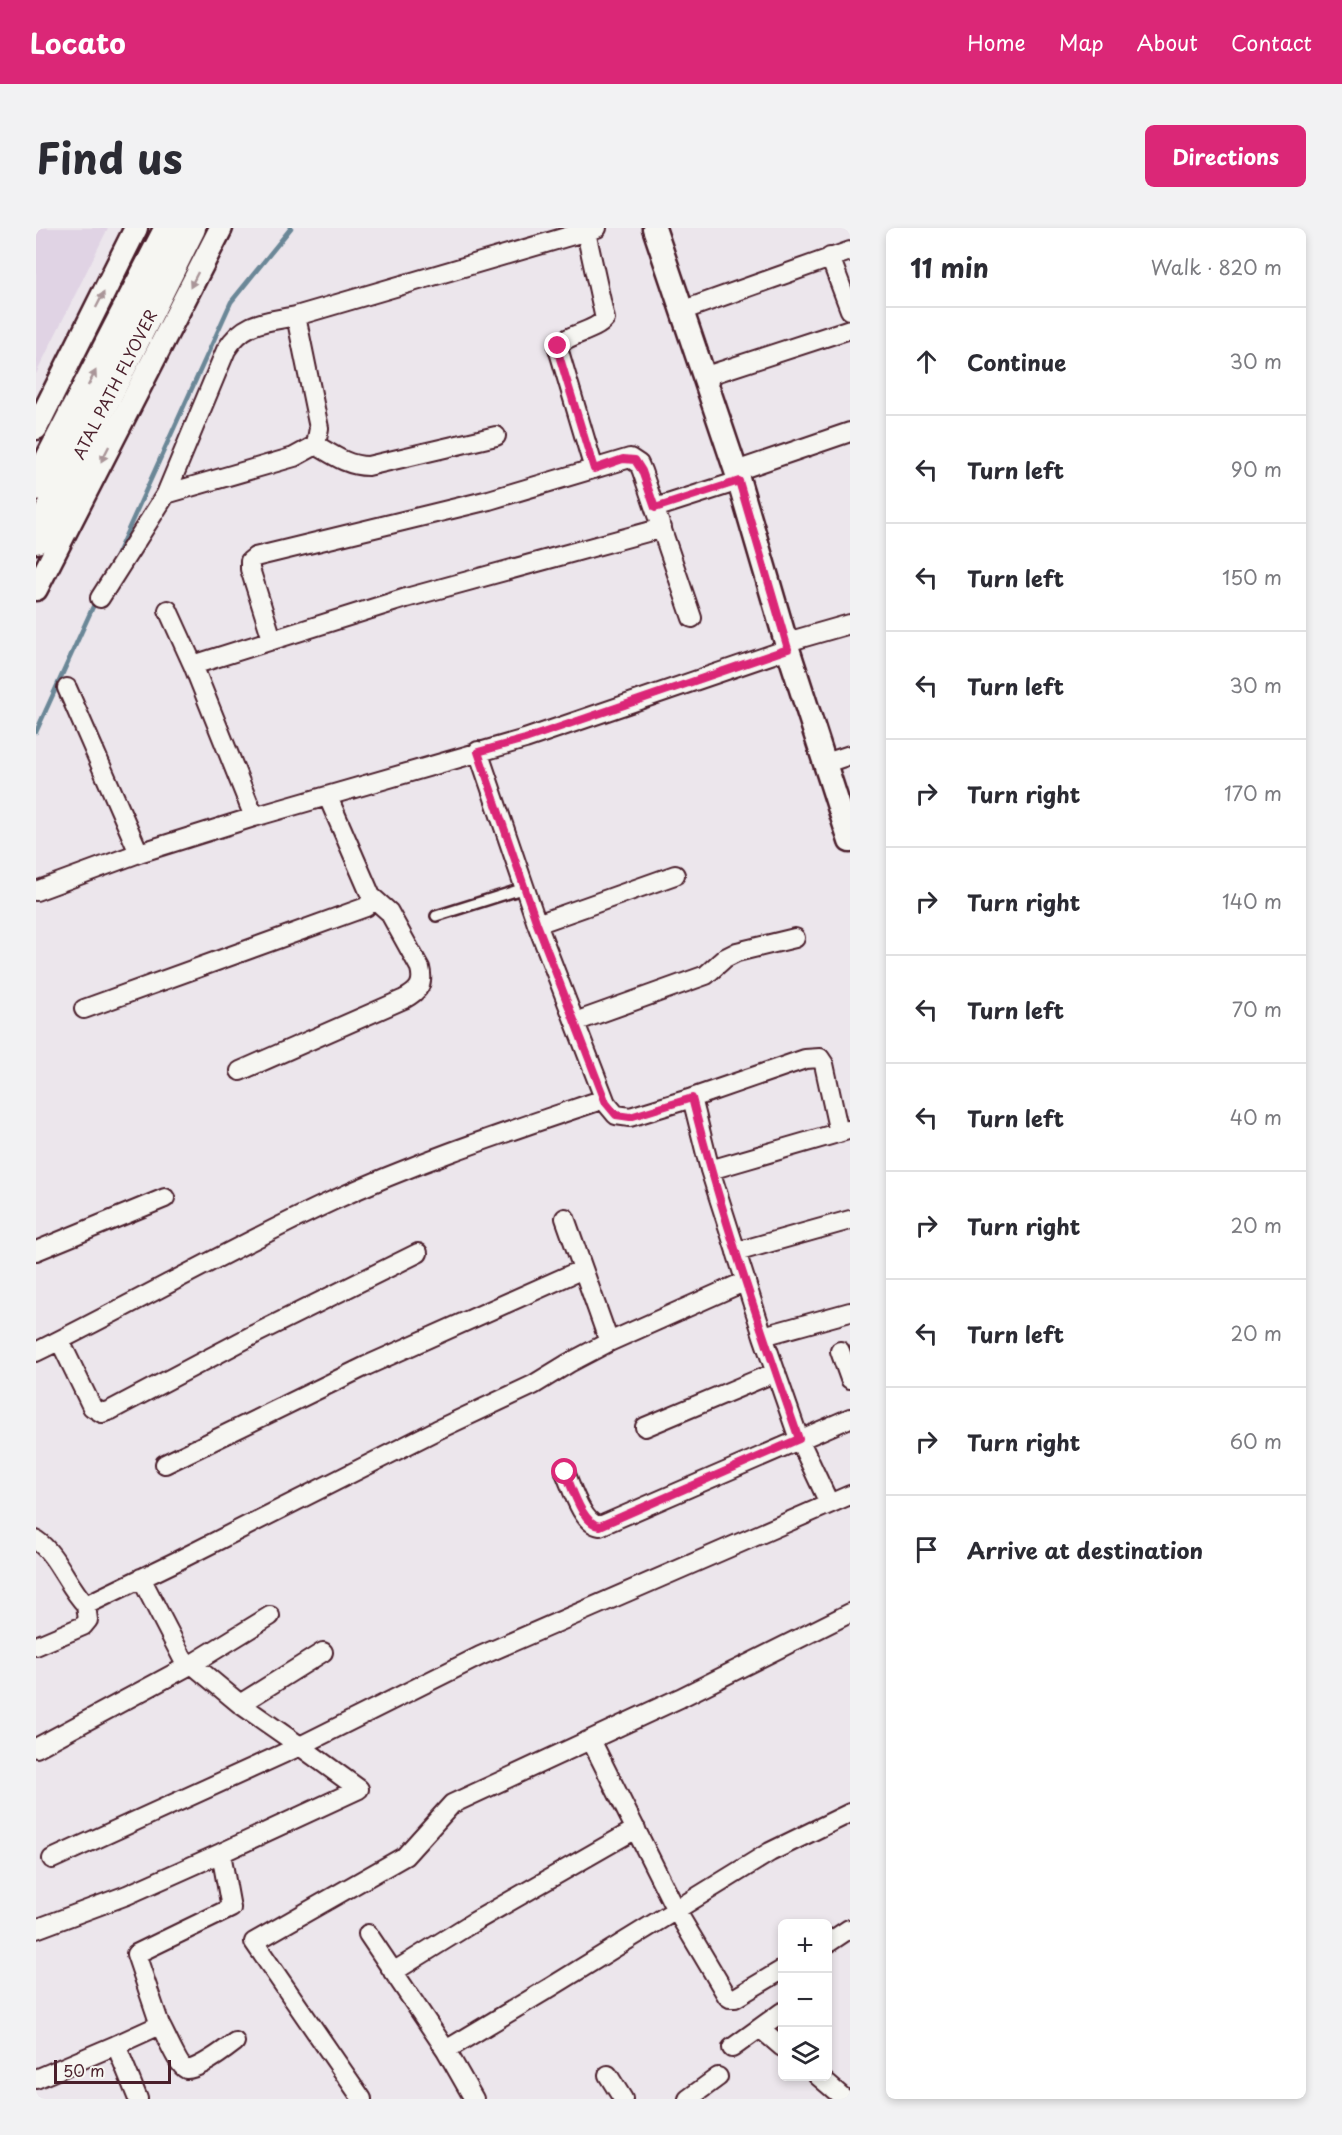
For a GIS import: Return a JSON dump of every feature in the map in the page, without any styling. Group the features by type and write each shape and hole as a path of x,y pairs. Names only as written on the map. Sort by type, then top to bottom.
{"main road":[{"name":"ATAL PATH FLYOVER","path":"36,486 169,228"},
{"name":"ATAL PATH FLYOVER","path":"36,539 191,228"}],"street":[{"path":"36,428 136,228"},
{"path":"36,589 221,228"},
{"path":"654,228 737,476 850,841"},
{"path":"100,598 166,494 232,339 249,326 296,316 592,230 605,319 598,326 563,341 558,348 594,469"},
{"path":"681,311 850,250"},
{"path":"830,257 850,310"},
{"path":"296,316 319,428 316,445"},
{"path":"703,377 850,329"},
{"path":"655,508 850,432"},
{"path":"316,445 348,463 368,466 496,435"},
{"path":"166,494 294,457 316,445"},
{"path":"272,639 250,569 250,561 255,557 489,500 623,459 635,460 642,471 692,618"},
{"path":"193,665 406,598 662,528"},
{"path":"168,610 193,665 254,817"},
{"path":"36,891 138,853 525,739 850,624"},
{"path":"67,688 138,853"},
{"path":"478,752 537,924 604,1099 616,1115 630,1117 805,1059 820,1058 824,1064 844,1131 710,1170"},
{"path":"826,763 850,755"},
{"path":"240,1071 404,999 422,985 420,968 389,912 371,896 328,796"},
{"path":"537,924 675,875"},
{"path":"84,1009 362,909 369,904 371,896"},
{"path":"575,1022 706,975 725,958 737,952 795,938"},
{"path":"692,1098 710,1170 763,1336 799,1439 829,1503"},
{"path":"418,1253 102,1413 92,1407 45,1347 333,1200 404,1170 604,1099"},
{"path":"36,1251 165,1198"},
{"path":"565,1218 609,1342"},
{"path":"736,1252 850,1220"},
{"path":"165,1464 366,1366 583,1269"},
{"path":"86,1605 437,1430 533,1385 609,1342 746,1281"},
{"path":"763,1336 850,1312"},
{"path":"840,1351 850,1379"},
{"path":"645,1427 776,1372"},
{"path":"565,1472 584,1515 591,1523 600,1526 850,1418"},
{"path":"52,1859 300,1746 480,1656 850,1495"},
{"path":"36,1540 47,1550 76,1595 86,1605 88,1620 83,1626 36,1646"},
{"path":"36,1929 127,1895 359,1789 189,1665 141,1578"},
{"path":"363,2099 254,1942 405,1856 452,1804 680,1698 850,1613"},
{"path":"36,1749 189,1665 270,1616"},
{"path":"240,1704 323,1652"},
{"path":"591,1740 676,1910 724,1992 730,1998 741,1995 778,1973"},
{"path":"446,2050 770,1852 850,1813"},
{"path":"393,1971 471,1923 636,1829"},
{"path":"221,1853 231,1908 136,1954 160,2025 182,2066 188,2069 208,2061 235,2042"},
{"path":"832,1940 849,1929"},
{"path":"368,1935 446,2050 474,2099"},
{"path":"732,2048 778,2015"},
{"path":"36,2079 160,2025"},
{"path":"760,2028 778,2043"},
{"path":"116,2045 138,2099"},
{"path":"608,2075 623,2099"},
{"path":"688,2099 717,2077"},
{"path":"824,2081 845,2099"}],"lane":[{"path":"436,916 525,888"}],"shaded area":[{"path":"36,228 108,228 36,374"}],"waterway":[{"path":"113,563 231,302 291,228"},
{"path":"36,732 96,600"}],"route":[{"path":"558,346 594,469 623,459 635,460 642,471 655,508 739,481 788,649 525,739 478,752 537,924 606,1103 616,1115 630,1117 692,1098 710,1170 763,1336 799,1439 600,1526 595,1526 584,1515 565,1472"}]}
